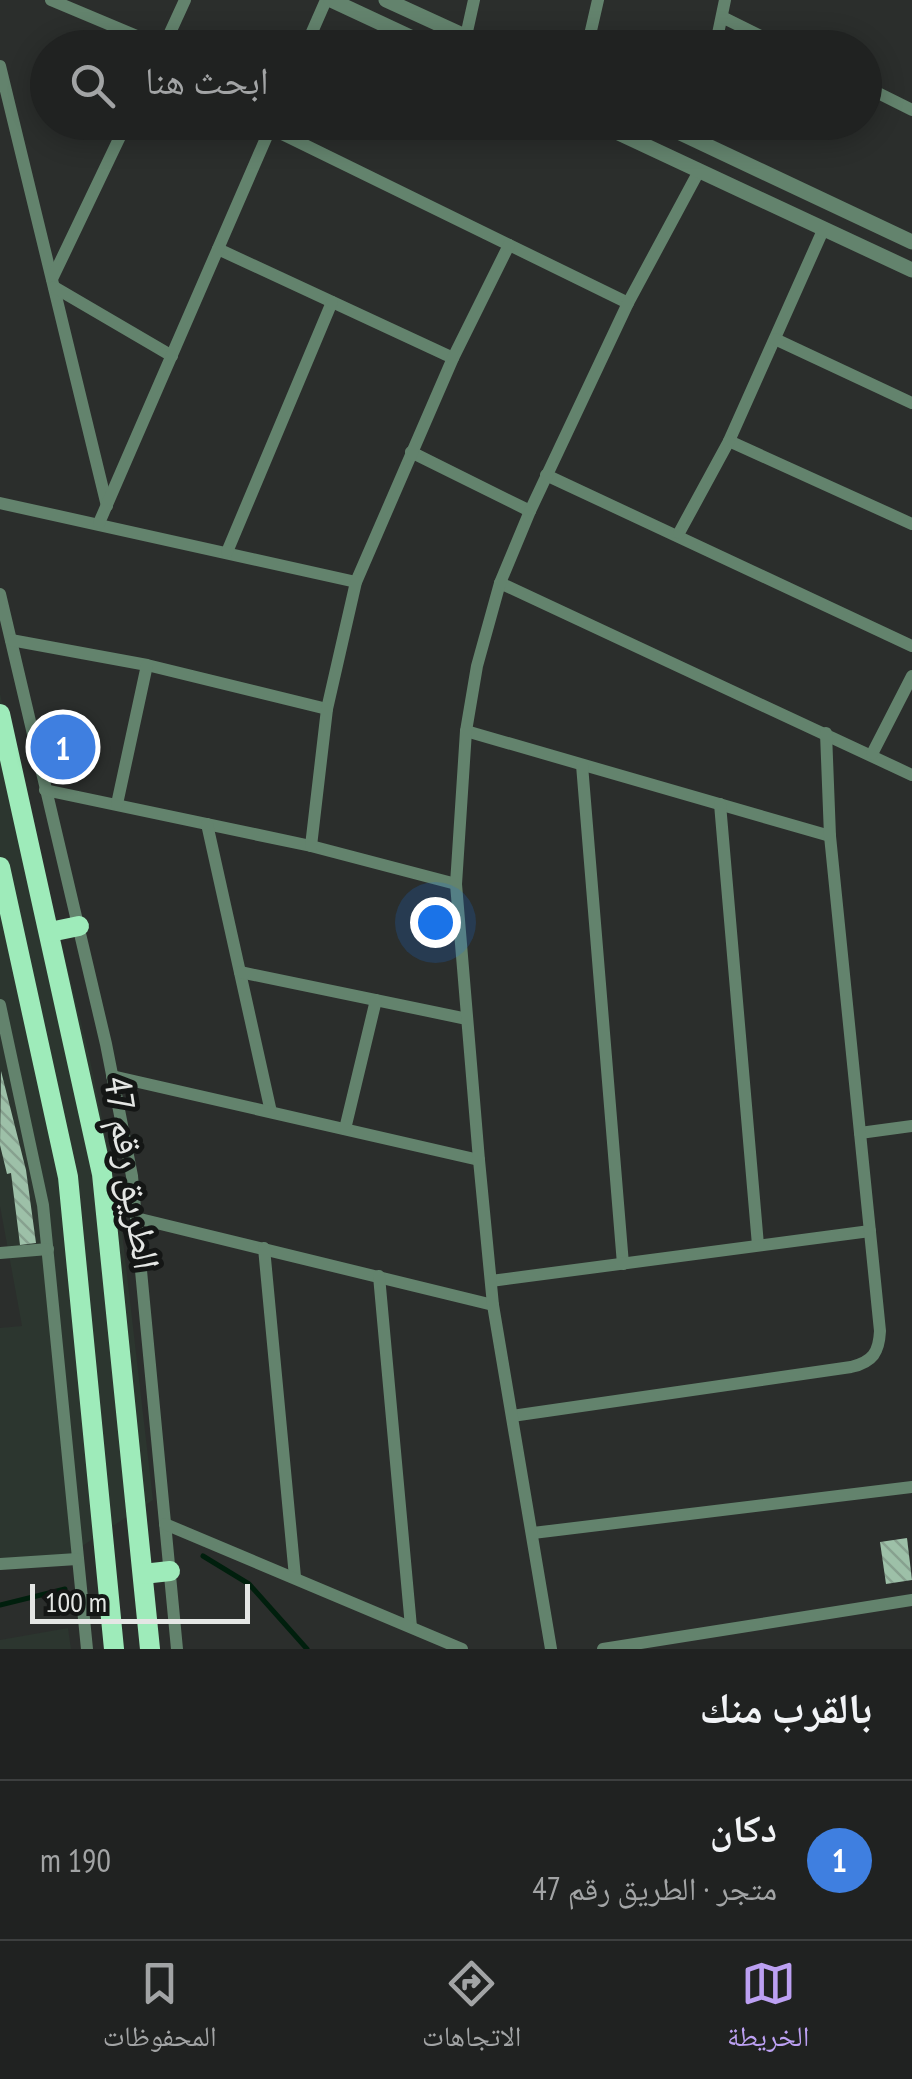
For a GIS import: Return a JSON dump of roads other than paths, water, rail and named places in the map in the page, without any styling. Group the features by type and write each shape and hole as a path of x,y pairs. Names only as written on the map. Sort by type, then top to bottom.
{"highway":[{"name":"الطريق رقم 47","path":"0,714 102,1174 150,1649"},
{"name":"الطريق رقم 47","path":"0,867 3,896 62,1145 114,1649"},
{"path":"50,932 79,926"},
{"path":"88,1384 123,1380"},
{"path":"142,1574 170,1571"}],"street":[{"path":"50,0 122,30"},
{"path":"171,30 185,0"},
{"path":"314,30 328,0 394,30"},
{"path":"386,0 453,30"},
{"path":"467,30 474,0"},
{"path":"591,30 598,0"},
{"path":"719,30 725,0"},
{"path":"722,16 750,30"},
{"path":"0,66 107,506"},
{"path":"882,95 912,110"},
{"path":"0,142 17,137"},
{"path":"53,283 118,140"},
{"path":"99,523 265,140"},
{"path":"299,140 628,303"},
{"path":"633,140 912,270"},
{"path":"696,140 912,242"},
{"path":"551,1649 493,1305 479,1160 456,884 466,731 477,666 500,582 628,303 699,171"},
{"path":"679,534 730,441 824,228"},
{"path":"311,846 327,709 356,582 452,358 509,245"},
{"path":"218,249 452,358"},
{"path":"53,283 172,356"},
{"path":"227,552 332,302"},
{"path":"775,338 912,403"},
{"path":"730,441 912,524"},
{"path":"411,452 530,511"},
{"path":"546,476 679,534 912,646"},
{"path":"0,503 356,582"},
{"path":"500,582 912,774"},
{"path":"0,594 112,1076 136,1218 177,1649"},
{"path":"11,640 146,666 327,709"},
{"path":"118,804 146,666"},
{"path":"872,754 912,676"},
{"path":"466,731 830,836"},
{"path":"512,1416 865,1364 876,1355 880,1331 830,836 826,733"},
{"path":"582,764 623,1264"},
{"path":"45,790 311,846 456,884"},
{"path":"720,804 758,1246"},
{"path":"207,824 271,1112"},
{"path":"240,972 467,1019"},
{"path":"345,1129 376,1000"},
{"path":"0,1005 37,1168 48,1249 87,1649"},
{"path":"112,1076 479,1160"},
{"path":"860,1133 912,1126"},
{"path":"136,1218 493,1305"},
{"path":"491,1281 870,1231"},
{"path":"264,1248 294,1577"},
{"path":"0,1253 48,1249"},
{"path":"379,1276 410,1626"},
{"path":"533,1533 912,1487"},
{"path":"166,1524 462,1649"},
{"path":"0,1564 77,1560"},
{"path":"603,1649 912,1600"}],"waterway":[{"path":"203,1556 249,1584 307,1649"},
{"path":"0,1605 65,1589"}],"place":[{"name":"دكان","path":"63,747"}]}
